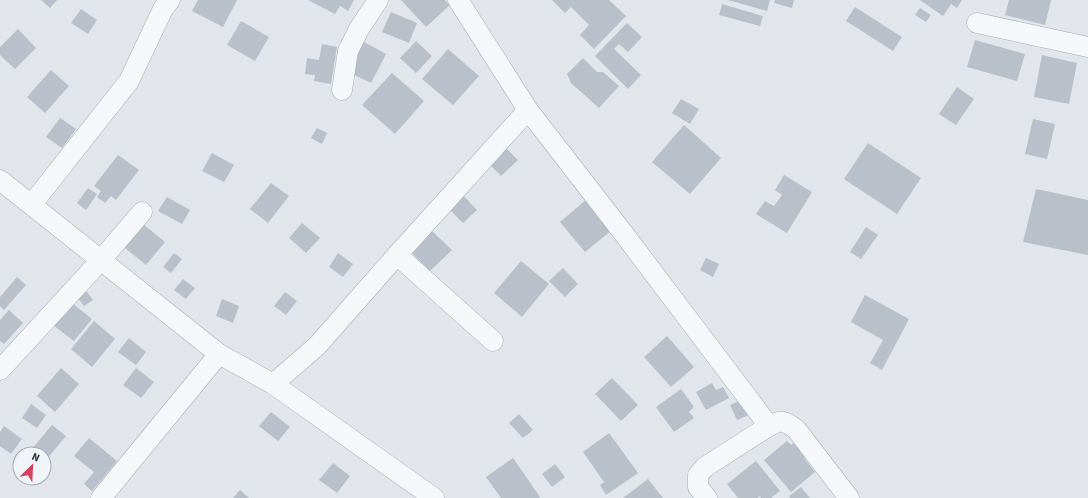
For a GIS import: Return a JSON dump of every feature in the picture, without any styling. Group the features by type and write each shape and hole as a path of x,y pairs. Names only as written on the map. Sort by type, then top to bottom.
{"street":[{"path":"32,204 129,81 163,9 170,0"},
{"path":"342,90 348,51 359,29 378,0"},
{"path":"458,0 528,110 769,426"},
{"path":"977,23 1088,47"},
{"path":"273,384 317,346 528,110"},
{"path":"0,180 219,354 273,384 434,498"},
{"path":"0,370 101,260 142,212"},
{"path":"397,255 493,341"},
{"path":"101,498 219,354"},
{"path":"707,498 698,487 698,475 705,467 778,421 787,423 796,429 848,498"}],"building":[{"path":"41,0 57,0 50,8"},
{"path":"198,0 237,0 223,27 192,11"},
{"path":"308,0 354,0 348,11 340,6 335,14"},
{"path":"401,0 445,0 450,5 426,27"},
{"path":"552,0 609,0 626,16 594,49 580,35 589,25 571,7 565,13"},
{"path":"728,0 770,0 767,11"},
{"path":"775,0 794,0 792,8 774,3"},
{"path":"920,0 962,0 957,8 951,4 943,16"},
{"path":"1009,0 1051,0 1045,25 1005,15"},
{"path":"722,4 763,16 760,26 719,15"},
{"path":"855,7 902,37 893,51 846,21"},
{"path":"920,8 931,15 926,22 915,15"},
{"path":"81,9 97,20 88,34 71,23"},
{"path":"391,12 417,23 409,43 382,32"},
{"path":"241,21 269,37 255,61 227,45"},
{"path":"627,23 642,37 628,52 619,44 614,49 641,75 628,89 595,56"},
{"path":"18,29 36,48 15,69 0,55 0,47"},
{"path":"975,40 1025,54 1017,81 967,67"},
{"path":"416,41 432,56 416,73 400,58"},
{"path":"364,42 386,54 371,83 348,72"},
{"path":"322,44 337,47 331,84 314,81 315,75 305,74 307,58 319,60"},
{"path":"448,49 479,76 453,105 422,79"},
{"path":"1042,55 1077,63 1069,104 1034,97"},
{"path":"583,58 597,72 603,72 619,86 599,108 571,83 567,74"},
{"path":"51,70 69,86 45,113 27,97"},
{"path":"392,73 424,101 395,134 362,105"},
{"path":"957,87 974,99 956,125 939,114"},
{"path":"681,99 699,109 690,124 672,113"},
{"path":"60,118 76,129 62,148 46,137"},
{"path":"1033,119 1055,124 1047,159 1025,154"},
{"path":"684,125 721,158 690,194 652,162"},
{"path":"317,128 327,133 322,144 311,138"},
{"path":"501,143 518,160 501,176 485,160"},
{"path":"868,143 921,178 897,214 844,179"},
{"path":"212,153 234,165 224,182 202,171"},
{"path":"118,155 139,170 116,200 111,196 105,203 97,197 101,191 94,186"},
{"path":"784,175 812,192 787,233 756,214 765,201 774,206 782,195 775,190"},
{"path":"271,183 289,196 268,223 250,209"},
{"path":"88,188 97,194 86,210 77,203"},
{"path":"1036,189 1088,200 1088,255 1023,242"},
{"path":"462,194 477,210 463,223 448,208"},
{"path":"167,197 190,210 182,224 158,211"},
{"path":"586,200 612,230 585,252 560,222"},
{"path":"138,220 165,242 146,265 119,243"},
{"path":"302,223 320,238 306,253 289,238"},
{"path":"866,227 878,235 861,259 850,252"},
{"path":"431,230 452,250 430,271 410,251"},
{"path":"174,253 182,259 171,273 163,267"},
{"path":"338,253 353,264 343,277 329,267"},
{"path":"706,258 719,264 713,277 700,270"},
{"path":"521,261 549,284 522,317 494,293"},
{"path":"563,268 578,284 565,297 549,281"},
{"path":"17,277 26,285 4,310 0,306 0,297"},
{"path":"183,279 195,288 186,299 174,290"},
{"path":"84,288 93,300 84,306 75,295"},
{"path":"285,292 297,301 286,315 274,306"},
{"path":"865,295 909,319 882,370 870,363 883,340 851,322"},
{"path":"67,299 92,319 74,341 49,322"},
{"path":"222,299 239,306 233,323 216,316"},
{"path":"9,310 23,323 4,344 0,341 0,320"},
{"path":"94,321 115,339 92,367 71,349"},
{"path":"667,336 694,367 671,387 644,357"},
{"path":"129,338 146,352 136,365 118,352"},
{"path":"61,368 79,384 55,412 37,396"},
{"path":"136,368 154,382 141,398 123,385"},
{"path":"612,378 638,405 621,421 595,394"},
{"path":"712,383 716,390 723,387 729,398 706,410 696,392"},
{"path":"681,389 694,407 689,412 694,418 674,432 656,407"},
{"path":"742,400 749,415 737,420 730,405"},
{"path":"31,404 46,415 37,428 22,418"},
{"path":"271,412 290,427 278,441 259,426"},
{"path":"519,414 533,430 523,438 509,423"},
{"path":"52,425 66,436 52,453 52,446 34,446"},
{"path":"4,426 22,439 17,446 12,446 11,454 0,446 0,432"},
{"path":"609,433 638,473 606,495 600,485 604,482 583,452"},
{"path":"89,438 117,461 92,491 84,484 94,472 74,456"},
{"path":"797,440 809,454 804,458 815,472 791,492 764,460 787,441 791,445"},
{"path":"513,458 540,497 539,498 501,498 486,477"},
{"path":"756,461 780,491 771,498 761,498 760,496 757,498 738,498 727,484"},
{"path":"333,463 350,476 337,493 319,480"},
{"path":"555,464 565,477 552,487 542,474"},
{"path":"648,479 663,498 623,498"},
{"path":"801,487 810,498 790,498 789,496"},
{"path":"240,490 249,498 233,498"}]}
